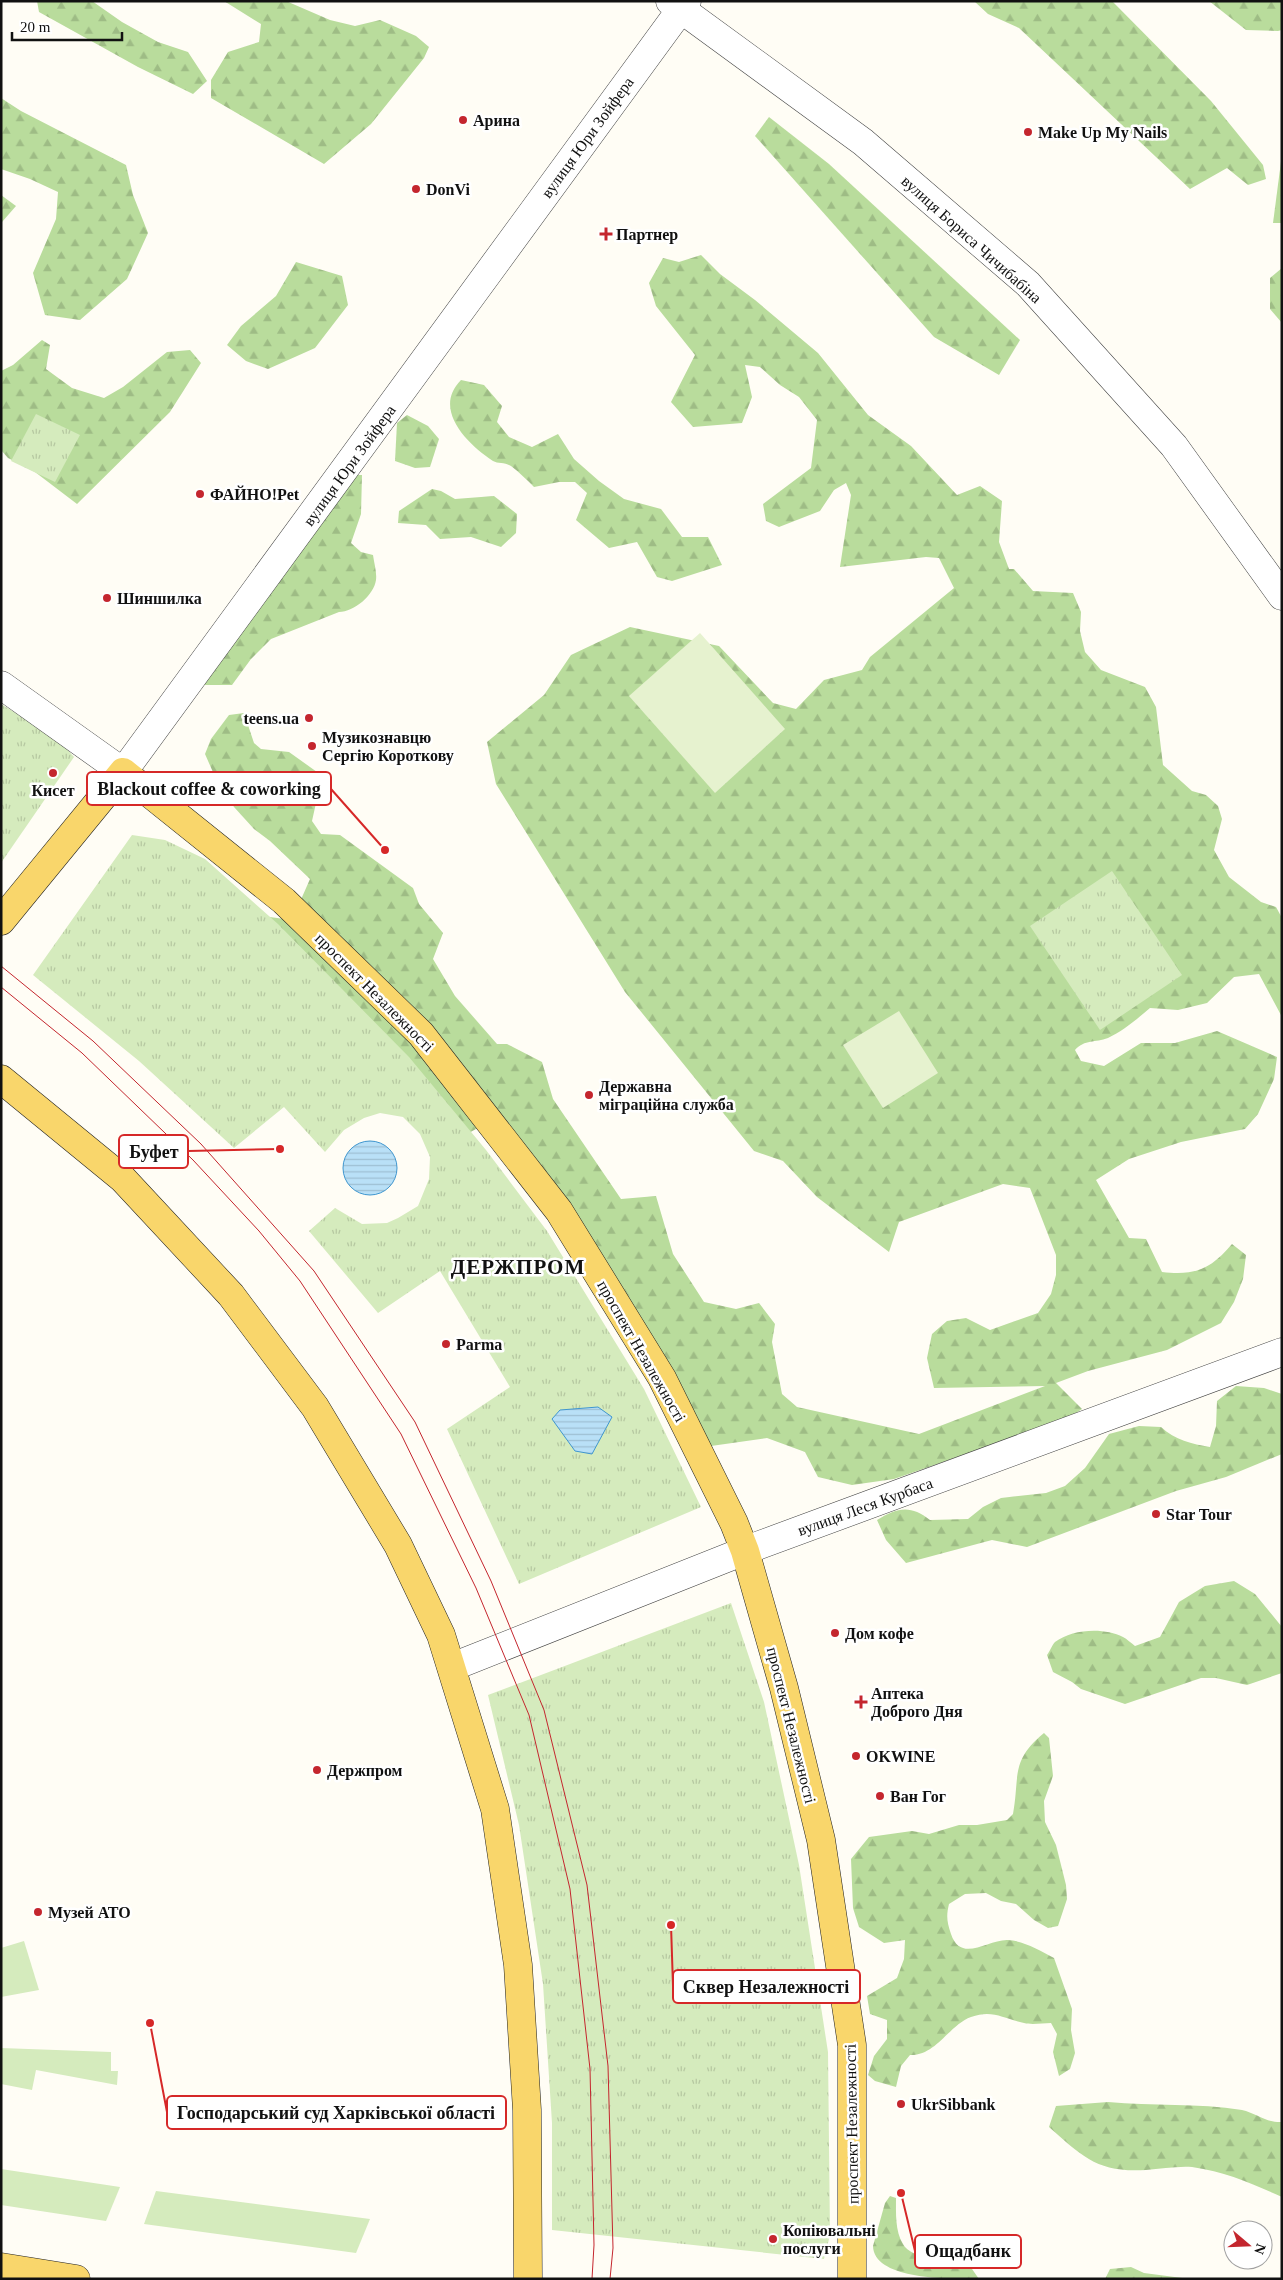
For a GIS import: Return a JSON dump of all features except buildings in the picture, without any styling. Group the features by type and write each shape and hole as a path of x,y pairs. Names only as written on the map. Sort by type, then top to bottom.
{"main road":[{"name":"вулиця Юри Зойфера","path":"1,921 123,772"},
{"name":"проспект Незалежності","path":"123,772 284,901 421,1034 559,1211 662,1378 734,1523 745,1551 784,1688 821,1840 850,2035 852,2279"},
{"path":"1,1079 123,1179 231,1295 315,1407 398,1545 441,1635 495,1809 518,1965 527,2110 528,2279"},
{"path":"1,2267 76,2279"}],"street":[{"name":"вулиця Бориса Чичибабіна","path":"679,4 862,142 1028,284 1174,446 1282,596"},
{"name":"вулиця Юри Зойфера","path":"123,772 679,4"},
{"name":"проспект Незалежності","path":"1,684 123,772"},
{"name":"вулиця Леся Курбаса","path":"452,1667 745,1551 1282,1352"}],"green space":[{"path":"37,1 92,1 122,22 158,42 188,52 207,81 193,94 138,67 39,12"},
{"path":"224,1 286,1 330,20 355,26 380,20 416,36 429,47 424,58 371,124 324,164 211,98 211,80 228,52 259,42 261,24"},
{"path":"974,1 1112,1 1211,101 1263,165 1266,179 1248,185 1227,168 1190,189 1019,28 988,14"},
{"path":"1209,1 1282,1 1282,30 1246,30"},
{"path":"1,98 21,111 126,165 133,195 148,233 127,279 80,320 45,315 33,273 56,219 58,192 30,179 1,169"},
{"path":"769,117 829,164 1020,340 999,375 934,337 755,136"},
{"path":"1282,154 1282,223 1273,223"},
{"path":"1,195 16,206 2,222 1,222"},
{"path":"701,255 720,274 755,300 818,353 868,415 911,446 957,495 980,486 1002,501 999,542 1009,569 1014,569 1033,591 1073,593 1081,612 1080,631 1085,652 1101,670 1145,687 1156,707 1163,765 1192,791 1206,795 1218,806 1222,819 1214,850 1229,877 1261,902 1276,907 1282,918 1282,1017 1259,974 1234,977 1207,1003 1178,1010 1150,1008 1114,1035 1103,1040 1083,1044 1075,1050 1081,1061 1104,1066 1141,1043 1175,1043 1217,1031 1277,1057 1274,1079 1258,1114 1245,1129 1181,1142 1129,1159 1096,1180 1129,1238 1146,1239 1162,1272 1184,1273 1202,1269 1217,1259 1232,1244 1246,1255 1243,1279 1234,1302 1221,1323 1167,1350 1088,1371 1056,1383 1082,1409 1067,1419 894,1479 852,1485 818,1477 805,1452 767,1438 711,1446 681,1391 501,1115 458,1139 395,1109 255,915 292,920 310,879 270,841 254,829 234,807 216,779 205,754 211,739 229,715 244,713 254,743 261,749 289,752 317,772 320,785 312,821 321,834 340,835 413,888 419,904 443,933 433,959 455,996 497,1044 507,1044 542,1062 553,1099 621,1199 656,1196 673,1254 704,1302 736,1309 759,1303 775,1324 772,1342 782,1394 797,1407 919,1434 1045,1386 934,1388 927,1358 932,1334 947,1321 966,1318 990,1330 1038,1313 1051,1294 1056,1275 1056,1255 1030,1188 1003,1184 899,1222 889,1252 817,1197 783,1161 754,1151 625,992 496,784 487,742 544,695 571,655 630,627 719,646 773,703 796,709 824,680 862,670 870,657 954,588 939,558 926,557 840,567 851,495 846,483 834,490 820,511 779,527 766,521 763,504 811,468 817,420 799,397 780,385 760,367 745,365 752,397 742,423 693,427 671,402 695,355 656,306 649,283 663,258 679,262"},
{"path":"296,262 342,276 348,305 315,348 268,369 246,361 227,345 241,326 276,296"},
{"path":"1282,268 1282,323 1270,309 1270,278"},
{"path":"42,340 50,345 46,369 72,388 104,398 123,387 167,352 190,350 201,363 170,412 77,504 35,472 8,458 1,450 1,371 13,365"},
{"path":"461,380 484,385 502,406 497,422 509,437 532,447 558,434 574,459 599,481 624,499 661,509 682,537 708,537 722,565 672,581 657,577 637,542 609,548 576,520 587,493 575,482 559,482 534,487 511,466 495,462 483,454 464,436 456,425 450,402 453,391"},
{"path":"36,414 80,435 55,482 11,461"},
{"path":"407,415 428,426 439,439 430,467 415,468 395,461 397,423"},
{"path":"350,475 362,475 361,514 351,543 361,552 373,555 376,571 374,586 367,597 351,609 271,639 251,659 232,685 197,685"},
{"path":"432,489 441,491 455,499 494,496 517,514 516,533 501,547 471,537 440,539 426,525 398,523 399,511"},
{"path":"700,633 785,729 715,793 629,696"},
{"path":"1,704 57,738 74,757 1,863"},
{"path":"132,835 165,840 205,859 278,924 409,1057 486,1150 547,1231 644,1389 701,1507 519,1584 447,1429 510,1387 440,1271 378,1313 309,1231 335,1208 362,1224 387,1223 418,1206 429,1179 430,1157 420,1134 403,1117 380,1113 364,1118 344,1130 325,1152 284,1107 234,1148 139,1061 33,975"},
{"path":"1112,871 1182,975 1100,1030 1030,926"},
{"path":"899,1011 938,1073 883,1108 843,1045"},
{"path":"1236,1386 1264,1388 1282,1394 1282,1454 1226,1477 1176,1491 1027,1547 992,1540 906,1563 886,1540 877,1520 898,1510 917,1512 930,1520 968,1519 983,1507 1001,1498 1046,1493 1065,1486 1085,1468 1109,1434 1139,1426 1161,1427 1184,1441 1210,1447 1216,1426 1217,1401"},
{"path":"1234,1581 1255,1594 1282,1627 1282,1673 1247,1685 1216,1678 1201,1678 1125,1704 1081,1689 1053,1672 1047,1655 1055,1642 1062,1638 1079,1632 1098,1631 1123,1637 1135,1646 1160,1637 1179,1602 1205,1586"},
{"path":"731,1603 764,1702 799,1865 828,2052 830,2235 824,2259 552,2230 552,2123 543,1984 519,1825 488,1695"},
{"path":"1044,1733 1049,1738 1053,1776 1044,1801 1045,1822 1056,1845 1066,1885 1067,1899 1058,1926 1048,1928 1034,1920 1016,1904 1001,1901 986,1893 965,1894 949,1904 947,1919 951,1934 956,1943 961,1947 968,1949 976,1948 1008,1940 1026,1944 1054,1958 1072,2009 1071,2030 1075,2053 1070,2069 1059,2076 1053,2052 1057,2034 1051,2023 1027,2024 986,2014 963,2021 935,2046 919,2054 910,2055 901,2066 896,2087 875,2081 868,2075 874,2056 887,2039 887,2020 870,2014 867,1996 897,1978 904,1959 905,1940 884,1943 859,1927 853,1908 851,1859 869,1837 912,1831 929,1834 959,1825 977,1825 1007,1820 1013,1814 1018,1770 1021,1761 1033,1743"},
{"path":"24,1941 39,1990 1,1997 1,1948"},
{"path":"1,2048 111,2052 111,2071 118,2071 117,2085 36,2070 32,2090 1,2084"},
{"path":"1108,2102 1225,2108 1247,2111 1271,2121 1282,2122 1282,2197 1238,2179 1205,2169 1175,2167 1129,2170 1103,2166 1082,2155 1049,2127 1056,2106"},
{"path":"1,2169 120,2187 106,2221 1,2205"},
{"path":"156,2191 370,2219 356,2253 144,2224"},
{"path":"890,2196 896,2198 896,2222 900,2239 907,2249 924,2257 972,2269 979,2279 933,2278 899,2271 886,2266 877,2257 873,2246 885,2203"},
{"path":"1131,2267 1144,2273 1190,2279 1105,2279 1110,2269"}],"water":[{"path":"370,1141 380,1143 389,1149 395,1158 397,1168 395,1178 389,1187 380,1193 370,1195 360,1193 351,1187 345,1178 343,1168 345,1158 351,1149 360,1143"},
{"path":"598,1407 612,1417 592,1454 575,1451 552,1419 560,1410"}],"tram line":[{"path":"1,966 93,1041 201,1144 314,1271 415,1422 491,1581 544,1710 587,1885 608,2066 613,2248 610,2279"},
{"path":"1,987 82,1053 193,1160 259,1231 300,1281 401,1434 476,1588 529,1715 570,1889 590,2069 594,2245 592,2279"}],"place":[{"name":"Арина","path":"463,120"},
{"name":"Make Up My Nails","path":"1028,132"},
{"name":"DonVi","path":"416,189"},
{"name":"Партнер","path":"606,234"},
{"name":"ФАЙНО!Pet","path":"200,494"},
{"name":"Шиншилка","path":"107,598"},
{"name":"teens.ua","path":"309,718"},
{"name":"Музикознавцю Сергію Короткову","path":"312,746"},
{"name":"Кисет","path":"53,773"},
{"name":"Blackout coffee & coworking","path":"385,850"},
{"name":"Державна міграційна служба","path":"589,1095"},
{"name":"Буфет","path":"280,1149"},
{"name":"Parma","path":"446,1344"},
{"name":"Star Tour","path":"1156,1514"},
{"name":"Дом кофе","path":"835,1633"},
{"name":"Аптека Доброго Дня","path":"861,1702"},
{"name":"OKWINE","path":"856,1756"},
{"name":"Держпром","path":"317,1770"},
{"name":"Ван Гог","path":"880,1796"},
{"name":"Музей АТО","path":"38,1912"},
{"name":"Сквер Незалежності","path":"671,1925"},
{"name":"Господарський суд Харківської області","path":"150,2023"},
{"name":"UkrSibbank","path":"901,2104"},
{"name":"Ощадбанк","path":"901,2193"},
{"name":"Копіювальні послуги","path":"773,2239"}],"district":[{"name":"ДЕРЖПРОМ","path":"518,1267"}]}
